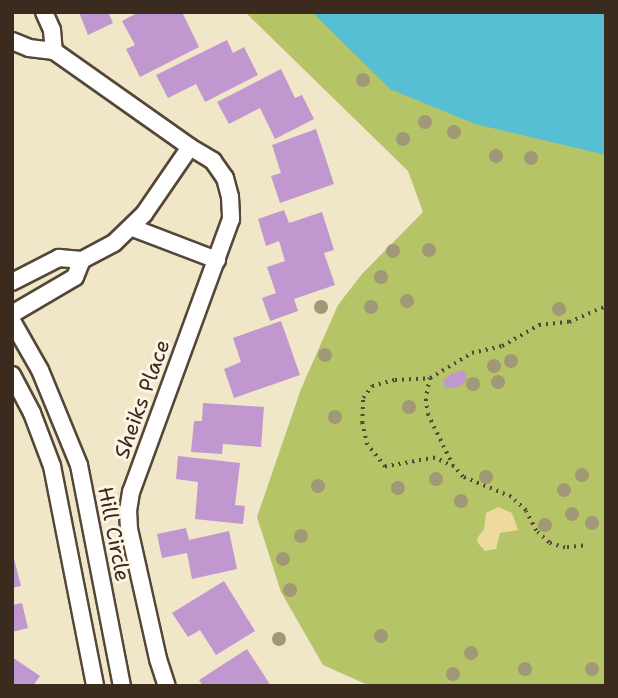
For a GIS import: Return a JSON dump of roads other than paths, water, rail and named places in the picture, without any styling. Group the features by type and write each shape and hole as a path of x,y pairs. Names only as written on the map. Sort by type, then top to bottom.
{"street":[{"path":"44,12 52,30 54,51"},
{"name":"Sheiks Place","path":"12,41 29,48 54,51 213,161 225,178 230,197 231,219 131,492 128,510 129,529 158,659 167,686"},
{"path":"12,282 58,257 82,260 114,243 133,228 190,147"},
{"path":"133,228 217,260"},
{"path":"12,314 75,277 82,260"},
{"name":"Hill Circle","path":"12,321 40,370 79,465 122,686"},
{"path":"12,375 32,413 52,466 95,686"}],"water":[{"path":"312,12 606,12 606,155 475,124 390,89"}]}
